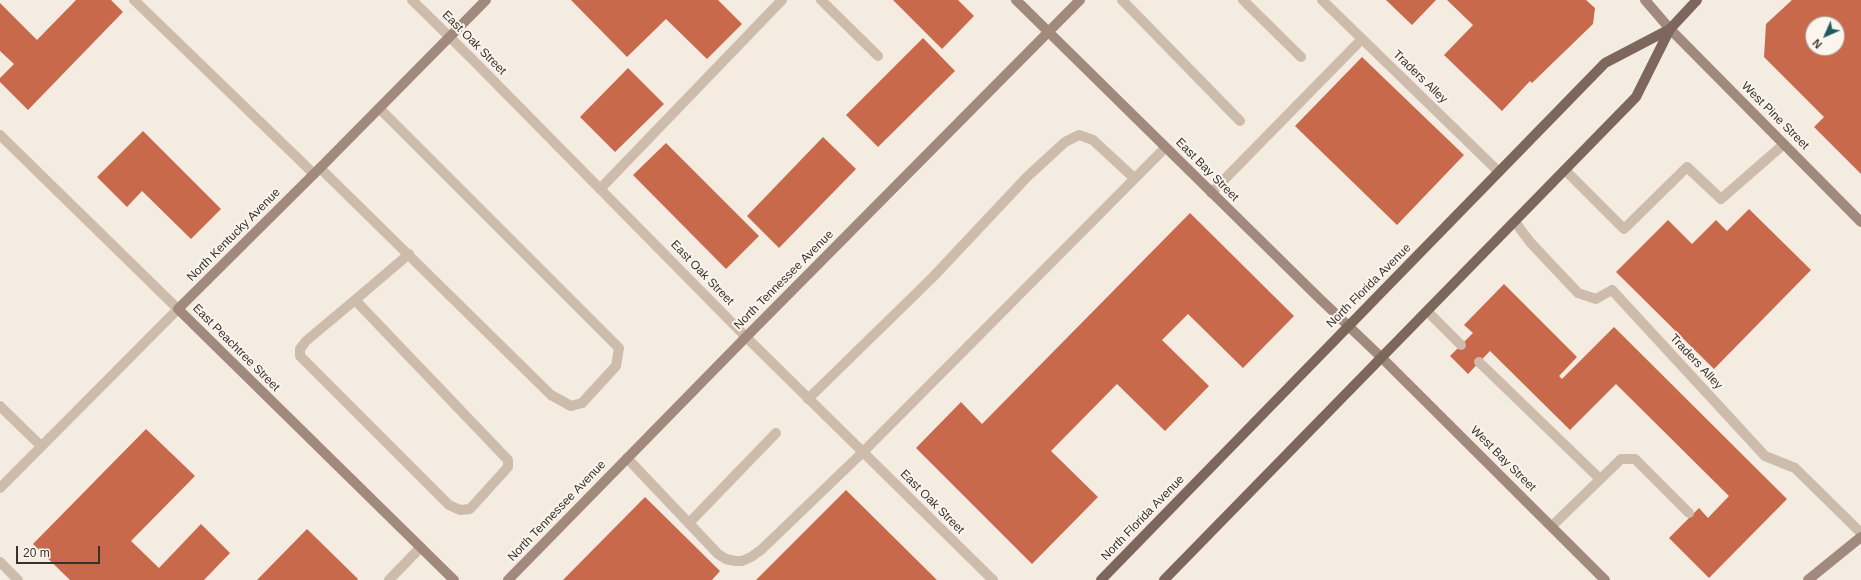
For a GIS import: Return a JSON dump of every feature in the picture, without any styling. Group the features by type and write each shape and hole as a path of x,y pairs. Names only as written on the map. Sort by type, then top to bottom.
{"main road":[{"name":"North Florida Avenue","path":"1164,580 1636,98 1670,29 1697,0"},
{"name":"North Florida Avenue","path":"1101,580 1605,63 1670,29"}],"street":[{"path":"134,0 317,171 409,254 551,395 571,406 582,403 616,366 619,348 379,108"},
{"name":"East Oak Street","path":"412,0 450,36 746,337 993,580"},
{"name":"North Kentucky Avenue","path":"0,488 486,0"},
{"path":"600,188 782,0"},
{"path":"821,0 878,56"},
{"name":"East Bay Street","path":"1016,0 1211,193 1381,358"},
{"name":"North Tennessee Avenue","path":"508,580 1080,0"},
{"path":"1122,0 1240,122"},
{"path":"1243,0 1301,57"},
{"name":"Traders Alley","path":"1322,0 1499,172"},
{"name":"West Pine Street","path":"1645,0 1670,29 1861,222"},
{"path":"1211,193 1362,39"},
{"name":"East Peachtree Street","path":"0,135 454,580"},
{"path":"808,398 933,277 1027,177 1065,142 1079,135 1093,140 1134,178"},
{"path":"1565,170 1624,229 1687,167 1721,199 1784,144"},
{"path":"627,458 718,554 726,559 742,561 761,550 863,452 1134,178 1166,148"},
{"name":"Traders Alley","path":"1514,222 1530,242 1578,293 1596,299 1612,290 1765,456 1795,468 1861,533"},
{"path":"355,300 508,460 508,467 470,509 460,510 449,505 300,356 300,349 306,342 355,300 409,254"},
{"path":"1427,311 1461,345"},
{"name":"West Bay Street","path":"1381,358 1605,580"},
{"path":"1479,362 1600,479"},
{"path":"0,406 41,446"},
{"path":"688,523 776,433"},
{"path":"1552,526 1621,459 1635,459 1689,513"},
{"path":"1808,580 1861,537"},
{"path":"389,580 421,548"},
{"path":"0,562 18,580"}],"building":[{"path":"76,0 111,0 123,12 28,110 0,82 0,78 14,64 0,51 0,3 37,40"},
{"path":"571,0 718,0 742,24 707,59 666,19 627,57"},
{"path":"893,0 958,0 974,16 942,49"},
{"path":"1386,0 1436,0 1412,25"},
{"path":"1447,0 1586,0 1595,8 1593,24 1532,83 1530,81 1502,111 1444,55 1473,25"},
{"path":"1792,0 1861,0 1861,174 1814,127 1824,117 1764,57 1766,24"},
{"path":"923,38 955,71 878,147 846,115"},
{"path":"1362,57 1464,155 1397,225 1295,126"},
{"path":"628,68 664,104 615,152 580,117"},
{"path":"143,131 221,209 191,239 142,191 127,207 97,177"},
{"path":"823,137 856,169 779,248 747,216"},
{"path":"666,143 759,236 726,269 633,175"},
{"path":"1749,209 1811,270 1714,369 1616,272 1668,220 1692,244 1716,220 1727,231"},
{"path":"1190,213 1294,316 1243,368 1188,314 1162,340 1209,386 1165,431 1117,384 1051,451 1098,497 1032,564 916,448 961,402 982,424"},
{"path":"1504,284 1577,357 1559,376 1562,379 1614,327 1787,499 1709,578 1669,538 1699,508 1708,518 1729,496 1616,384 1570,430 1490,351 1468,374 1450,356 1473,333 1464,325"},
{"path":"146,429 195,476 131,541 159,568 201,524 230,553 204,580 70,580 33,544"},
{"path":"846,490 937,580 756,580"},
{"path":"645,497 720,571 712,580 563,580"},
{"path":"307,529 358,579 257,580"}]}
